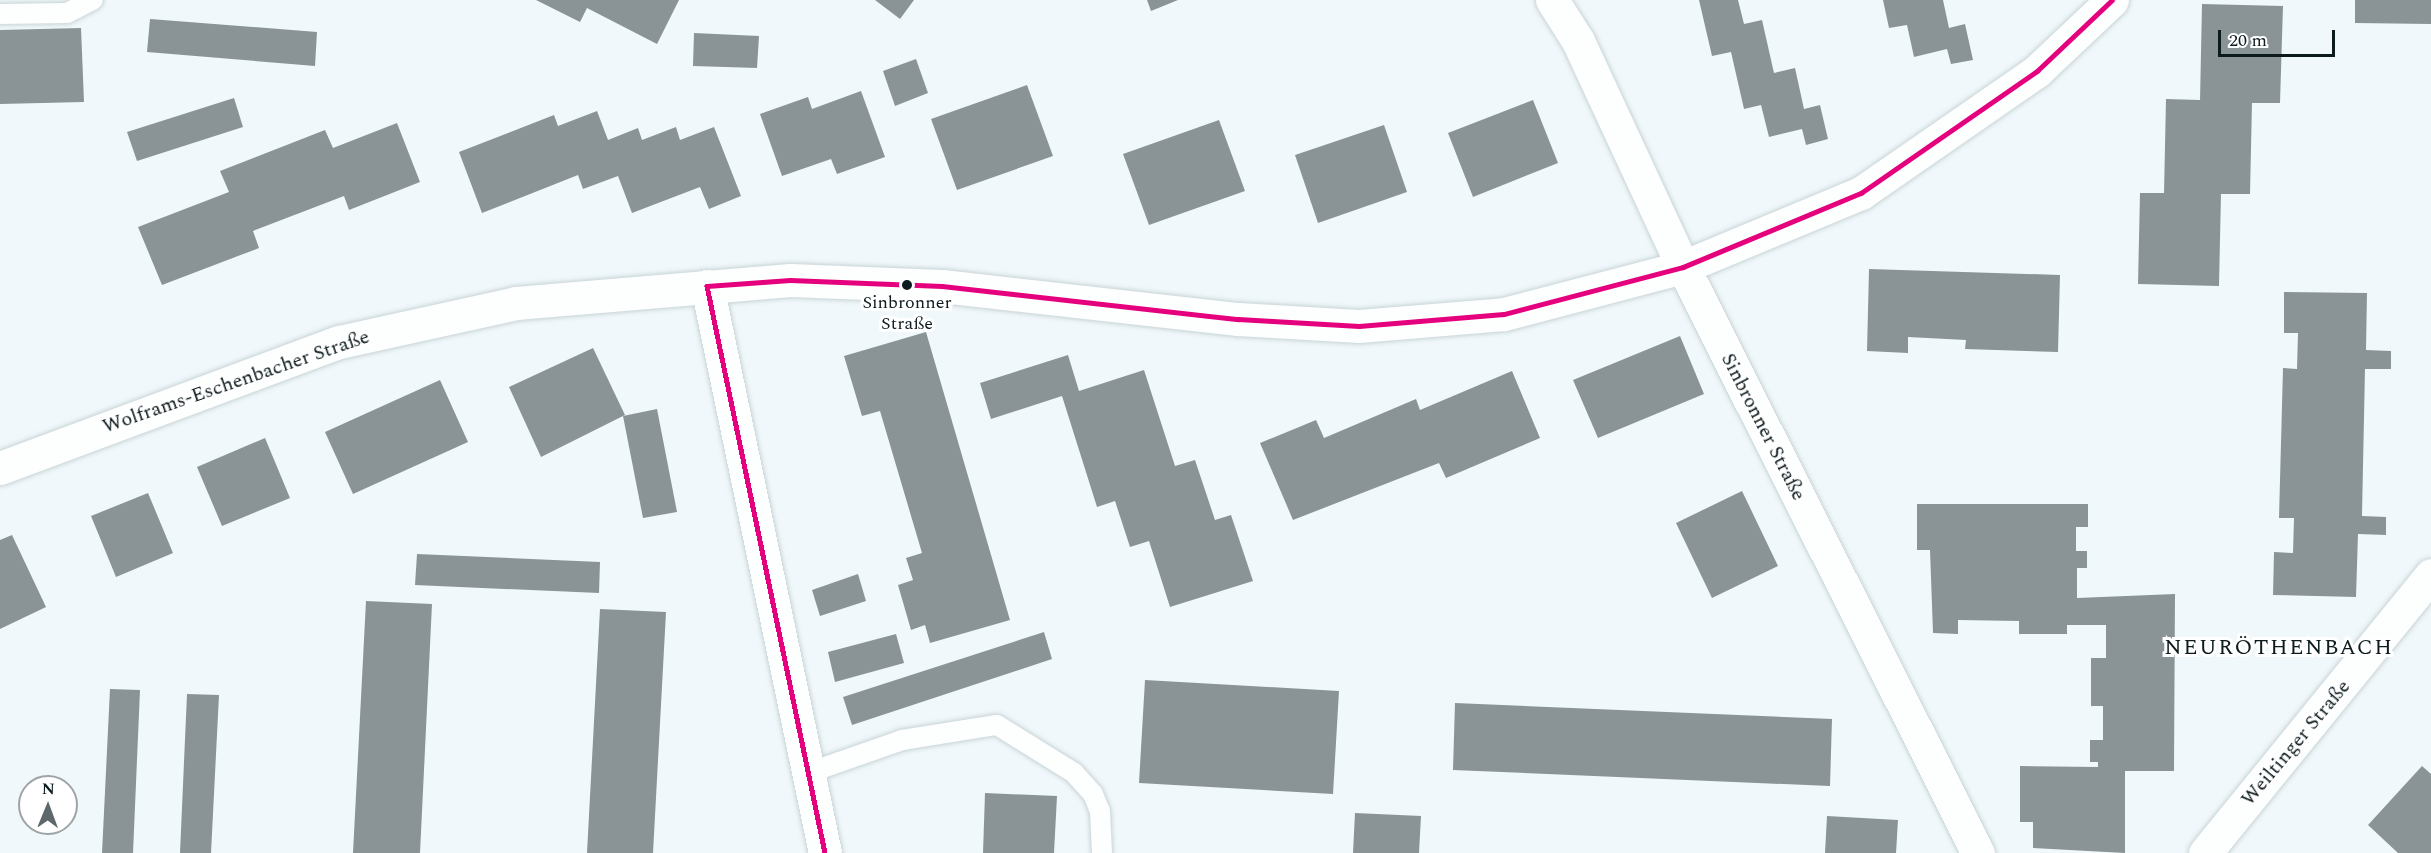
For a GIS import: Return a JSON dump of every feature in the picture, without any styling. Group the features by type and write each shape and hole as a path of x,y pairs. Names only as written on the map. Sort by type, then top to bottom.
{"street":[{"name":"Sinbronner Straße","path":"1552,0 1578,41 1683,267 1978,853"},
{"name":"Wolframs-Eschenbacher Straße","path":"0,468 339,342 516,303 790,280 942,286 1238,319 1359,326 1504,314 1683,267 1861,192 2037,71 2112,0"},
{"path":"707,286 825,853"},
{"name":"Weiltinger Straße","path":"2205,853 2431,575"}],"lane":[{"path":"0,14 66,13 93,0"},
{"path":"808,773 902,740 997,725 1074,773 1093,794 1101,811 1102,853"}],"building":[{"path":"536,0 679,0 657,44 587,8 580,22"},
{"path":"875,0 914,0 900,19"},
{"path":"1147,0 1178,0 1151,11"},
{"path":"1699,0 1738,0 1744,24 1762,20 1774,73 1795,68 1804,109 1820,105 1828,139 1806,145 1802,129 1769,137 1761,105 1744,109 1731,52 1712,56"},
{"path":"1883,0 1943,0 1949,28 1965,24 1973,60 1951,64 1947,49 1914,57 1907,25 1889,28"},
{"path":"2355,0 2431,0 2431,24 2355,23"},
{"path":"2202,4 2283,6 2280,103 2252,103 2250,194 2221,194 2219,286 2138,284 2140,193 2164,193 2166,99 2200,100"},
{"path":"150,19 317,32 315,66 147,52"},
{"path":"81,28 84,102 0,104 0,30"},
{"path":"694,33 759,36 757,68 693,66"},
{"path":"916,59 928,93 895,106 883,71"},
{"path":"1027,85 1053,156 957,190 931,119"},
{"path":"861,91 885,157 837,174 831,159 782,176 760,114 808,97 812,109"},
{"path":"234,98 243,127 137,161 127,132"},
{"path":"1533,100 1558,163 1473,197 1448,133"},
{"path":"597,111 608,140 638,128 642,140 676,127 680,140 714,127 741,196 709,209 700,187 632,213 618,176 583,189 578,175 482,213 459,152 554,115 558,126"},
{"path":"1219,120 1245,191 1149,225 1123,154"},
{"path":"397,123 420,182 349,210 344,196 253,231 259,248 162,285 138,227 229,192 220,171 325,130 333,148"},
{"path":"1384,125 1407,192 1318,223 1295,155"},
{"path":"1869,269 2060,275 2058,352 1965,349 1966,340 1908,337 1908,353 1867,351"},
{"path":"2284,292 2367,293 2366,350 2391,351 2391,369 2365,369 2362,516 2386,517 2386,535 2358,534 2356,597 2273,595 2274,552 2293,553 2294,518 2279,518 2283,368 2297,369 2298,333 2284,333"},
{"path":"926,332 1010,620 930,643 925,625 911,630 898,585 913,580 906,558 922,553 880,411 862,416 844,356"},
{"path":"1680,336 1704,394 1598,438 1573,380"},
{"path":"593,348 625,415 541,457 509,387"},
{"path":"1068,355 1079,391 1144,370 1175,466 1195,460 1215,520 1231,515 1253,581 1170,607 1149,541 1130,547 1115,501 1097,507 1062,396 991,419 980,383"},
{"path":"1512,371 1540,438 1446,478 1439,463 1293,520 1260,443 1316,420 1324,438 1416,399 1420,410"},
{"path":"440,380 468,442 353,494 325,432"},
{"path":"657,409 677,512 643,518 623,416"},
{"path":"265,438 290,498 222,526 197,467"},
{"path":"1742,491 1778,566 1712,598 1676,523"},
{"path":"148,493 173,553 116,577 91,516"},
{"path":"1917,504 2088,504 2088,527 2076,527 2076,551 2087,551 2087,568 2077,568 2077,598 2175,594 2174,771 2125,771 2125,853 2033,848 2033,822 2020,822 2020,766 2098,767 2098,762 2090,762 2090,740 2103,740 2103,706 2091,706 2091,658 2106,658 2106,625 2067,625 2067,634 2019,634 2019,621 1958,620 1958,634 1933,633 1930,550 1917,550"},
{"path":"12,535 46,607 0,629 0,540"},
{"path":"417,554 600,562 599,593 415,585"},
{"path":"858,574 866,601 820,616 812,590"},
{"path":"366,601 432,604 420,853 353,853"},
{"path":"600,609 666,612 653,853 587,853"},
{"path":"1044,632 1052,659 852,725 843,697"},
{"path":"896,634 904,663 835,682 828,652"},
{"path":"1145,680 1339,691 1333,794 1139,783"},
{"path":"110,689 140,690 133,853 102,853"},
{"path":"187,694 219,695 211,853 180,853"},
{"path":"1455,703 1832,719 1830,786 1453,770"},
{"path":"2422,766 2431,774 2431,853 2398,853 2368,825"},
{"path":"985,793 1057,796 1054,853 983,853"},
{"path":"1355,813 1421,816 1419,853 1353,853"},
{"path":"1827,816 1898,820 1896,853 1825,853"}],"transit line":[{"path":"707,286 790,280 942,286 1238,319 1359,326 1504,314 1683,267 1861,193 2037,71 2112,0"},
{"path":"707,286 825,853"}],"place":[{"name":"Sinbronner Straße","path":"907,285"}],"district":[{"name":"NEURÖTHENBACH","path":"2279,648"}]}
